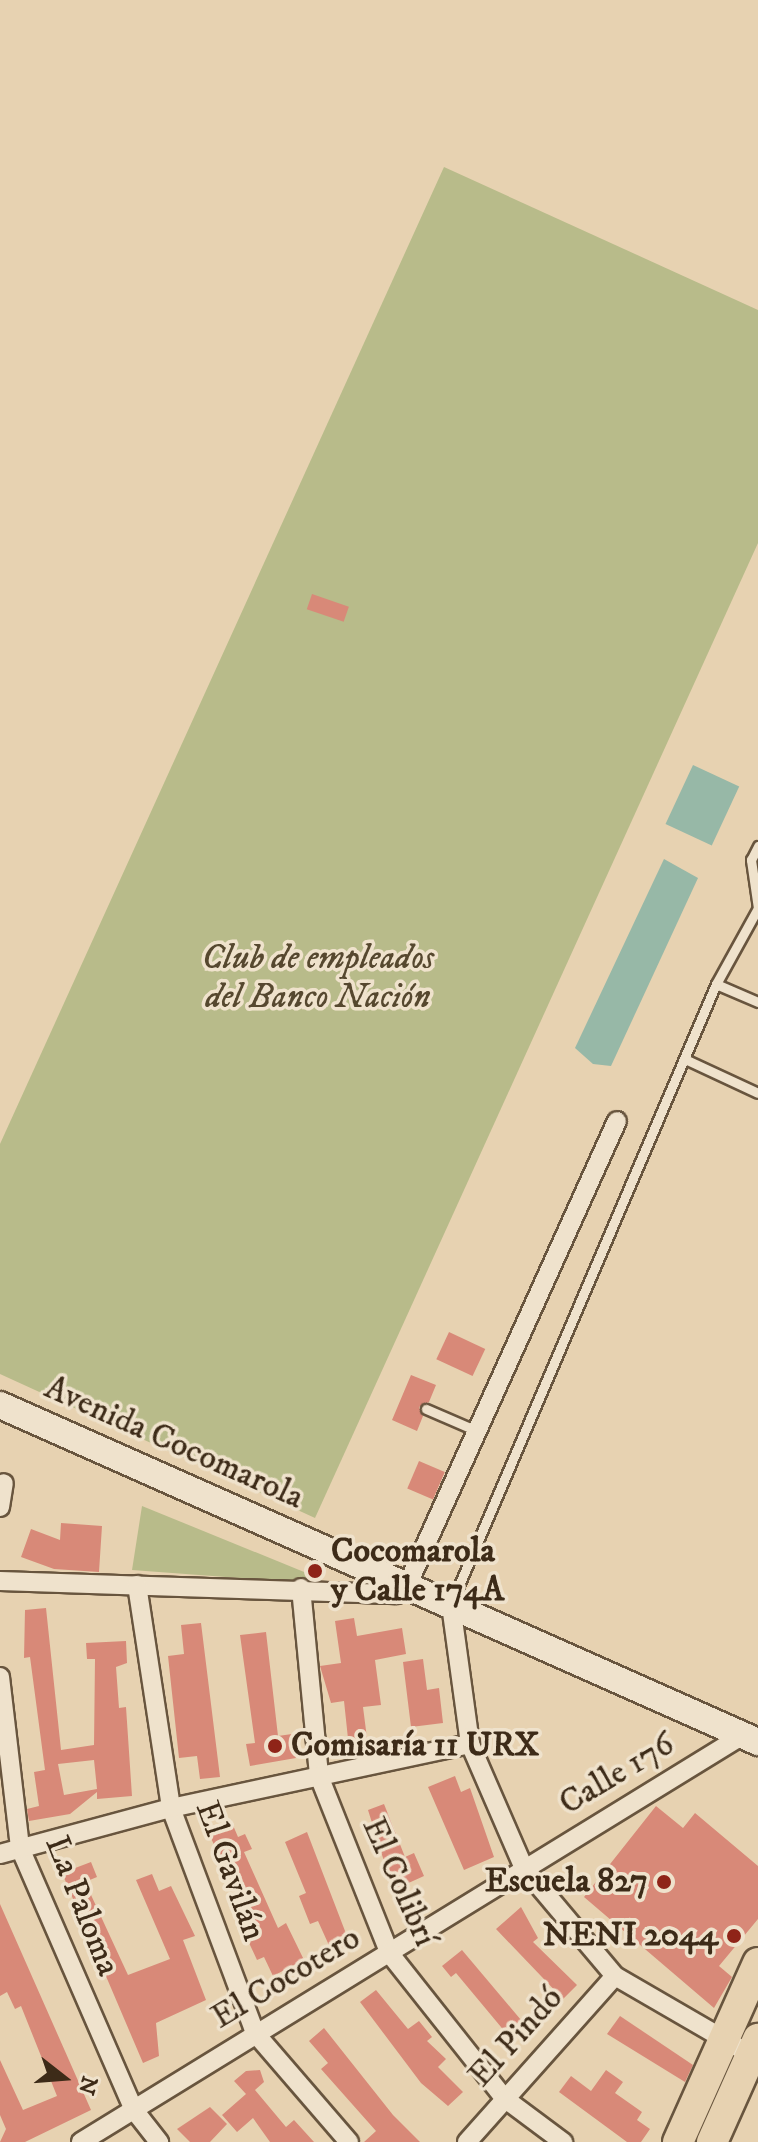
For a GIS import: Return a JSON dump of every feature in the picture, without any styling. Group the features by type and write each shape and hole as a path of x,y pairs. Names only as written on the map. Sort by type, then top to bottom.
{"main road":[{"name":"Avenida Cocomarola","path":"0,1405 750,1738"},
{"path":"678,2142 758,1963"},
{"path":"712,2142 756,2051"}],"street":[{"path":"0,1581 301,1588 397,1594 407,1586 617,1121"},
{"path":"0,1507 4,1483"},
{"name":"El Gavilán","path":"137,1585 171,1808 255,2033 349,2142"},
{"name":"El Colibrí","path":"301,1588 319,1776 390,1954 504,2098 563,2142"},
{"path":"451,1605 448,1623 470,1744 524,1868 615,1976 722,2042 756,2051"},
{"name":"La Paloma","path":"0,1677 20,1848 134,2110 159,2142"},
{"name":"Calle 176","path":"524,1868 750,1738"},
{"path":"0,1854 171,1808 470,1744"},
{"name":"El Cocotero","path":"81,2142 255,2033 390,1954 524,1868"},
{"name":"El Pindó","path":"467,2142 615,1976"}],"lane":[{"path":"451,1605 687,1060 716,984 758,908 751,860 758,846"},
{"path":"716,984 758,1002"},
{"path":"687,1060 758,1093"},
{"path":"426,1409 477,1431"}],"green space":[{"name":"Club de empleados del Banco Nación","path":"444,167 758,310 758,543 315,1518 0,1374 0,1144"},
{"path":"142,1506 309,1574 306,1583 132,1570"}],"shaded area":[{"path":"693,765 739,787 712,845 666,824"},
{"path":"664,859 698,878 611,1066 593,1064 575,1048"}],"building":[{"path":"312,594 349,607 344,622 307,609"},
{"path":"449,1332 485,1349 473,1376 436,1359"},
{"path":"411,1375 436,1385 429,1402 419,1407 423,1416 417,1431 392,1420"},
{"path":"419,1461 445,1472 433,1500 407,1489"},
{"path":"61,1523 102,1526 99,1572 54,1569 21,1557 31,1529 60,1540"},
{"path":"46,1608 61,1750 94,1745 95,1659 87,1659 86,1643 126,1641 127,1663 116,1667 119,1708 126,1707 132,1796 97,1799 97,1792 70,1814 29,1821 27,1809 39,1806 34,1772 45,1770 30,1657 24,1658 25,1610","holes":["94,1760 97,1789 64,1795 58,1764"]},
{"path":"354,1618 357,1636 402,1628 406,1654 375,1660 381,1705 363,1707 368,1746 349,1748 344,1701 331,1703 320,1666 341,1663 335,1621"},
{"path":"201,1623 220,1777 200,1779 197,1756 179,1758 168,1656 184,1654 181,1625"},
{"path":"266,1632 278,1736 292,1734 296,1758 250,1766 246,1744 255,1743 240,1635"},
{"path":"423,1659 427,1690 439,1688 443,1723 411,1727 403,1662"},
{"path":"455,1776 461,1792 470,1788 494,1857 464,1870 428,1787"},
{"path":"384,1804 405,1857 414,1853 424,1876 393,1890 368,1810"},
{"path":"656,1806 683,1828 695,1813 758,1866 758,1919 719,1966 732,1977 714,2008 584,1897"},
{"path":"232,1823 238,1837 245,1834 252,1849 244,1852 278,1928 286,1923 304,1960 273,1976 264,1957 257,1960 234,1911 243,1906 208,1832"},
{"path":"307,1832 350,1944 332,1952 318,1921 310,1924 299,1896 306,1893 285,1842"},
{"path":"91,1862 97,1877 85,1882 128,1975 170,1959 136,1880 152,1874 159,1891 171,1886 195,1936 183,1940 206,2000 156,2023 159,2056 143,2063 62,1873"},
{"path":"0,1904 91,2110 25,2142 0,2142 6,2129 0,2115 0,2060 23,2110 57,2096 21,2006 15,2009 7,1992 0,1996"},
{"path":"521,1907 538,1938 533,1942 577,1985 563,1999 496,1929"},
{"path":"462,1950 521,2020 506,2033 456,1973 451,1977 442,1966"},
{"path":"376,1990 408,2029 419,2021 432,2037 427,2041 446,2059 438,2067 463,2092 448,2106 421,2083 360,2002"},
{"path":"620,2016 693,2065 685,2082 607,2034"},
{"path":"324,2028 393,2115 420,2142 364,2142 376,2131 321,2069 328,2063 309,2041"},
{"path":"260,2070 264,2082 255,2090 286,2127 294,2120 314,2142 270,2142 253,2118 237,2132 222,2115 246,2094 234,2081 246,2071"},
{"path":"606,2070 623,2082 615,2093 642,2112 637,2120 650,2129 641,2142 627,2142 559,2092 571,2076 591,2091"},
{"path":"210,2107 227,2124 210,2142 190,2142 177,2129"}],"place":[{"name":"Cocomarola y Calle 174A","path":"315,1571"},
{"name":"Comisaría 11 URX","path":"275,1746"},
{"name":"Escuela 827","path":"664,1882"},
{"name":"NENI 2044","path":"734,1936"}]}
